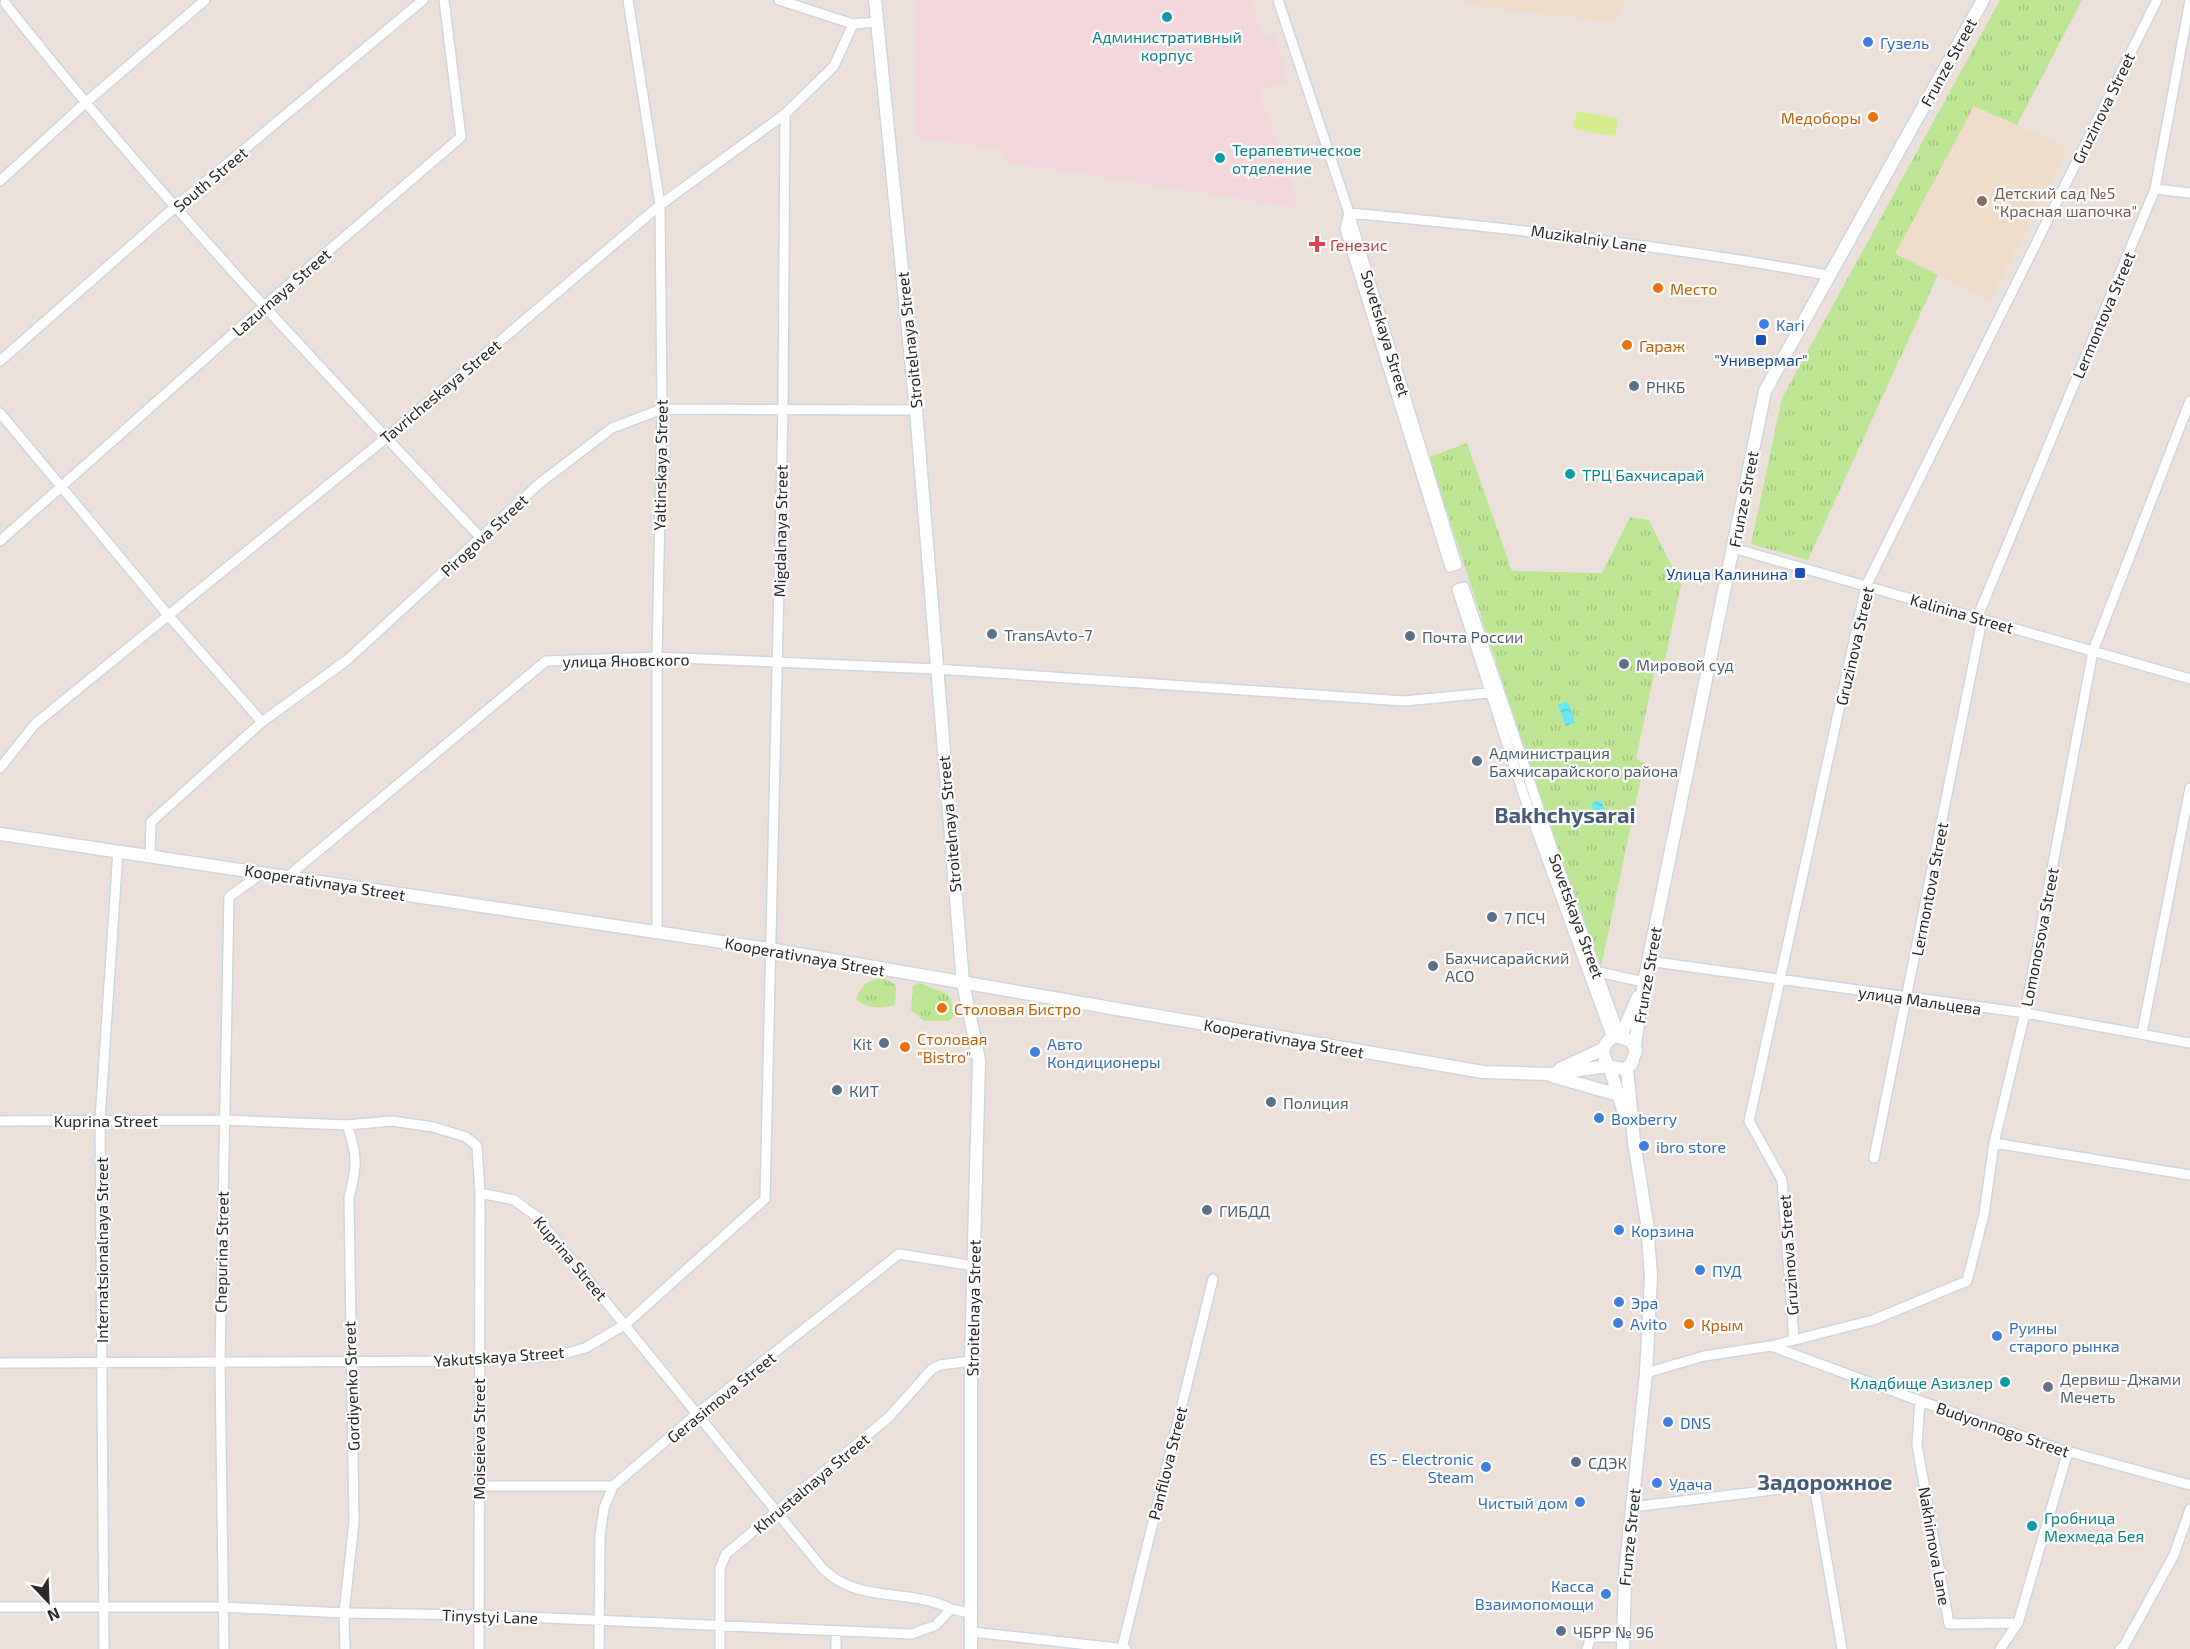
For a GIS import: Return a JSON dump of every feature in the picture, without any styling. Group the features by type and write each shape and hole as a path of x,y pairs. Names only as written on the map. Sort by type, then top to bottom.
{"main road":[{"name":"Stroitelnaya Street","path":"875,0 916,410 963,983 979,1060 971,1361 971,1649"},
{"name":"Frunze Street","path":"1624,1039 1644,982 1765,392 1827,275 1983,0"},
{"name":"Kooperativnaya Street","path":"0,834 769,949 1483,1072 1548,1074 1609,1066"},
{"path":"1548,1074 1624,1039 1635,1061 1627,1068 1618,1069 1609,1066"},
{"path":"1603,1049 1604,1059 1609,1066 1634,1142"},
{"name":"Frunze Street","path":"1622,1643 1632,1507 1646,1373 1651,1276 1647,1223 1634,1142 1627,1068"},
{"path":"1548,1074 1619,1095"}],"street":[{"path":"0,181 84,104 205,0"},
{"name":"South Street","path":"0,361 174,208 423,0"},
{"name":"Lazurnaya Street","path":"0,541 263,307 462,137 444,0"},
{"name":"Yaltinskaya Street","path":"628,0 660,205 662,409 657,657 657,932"},
{"path":"779,0 854,24 877,22"},
{"name":"Sovetskaya Street","path":"1278,0 1349,213 1457,565"},
{"name":"Gruzinova Street","path":"1794,1340 1782,1180 1749,1121 1782,981 1866,586 2157,0"},
{"name":"Lermontova Street","path":"1874,1158 1908,999 1980,619 2155,189 2190,0"},
{"path":"4,3 84,104 174,208 263,307 481,538"},
{"name":"Tavricheskaya Street","path":"0,768 35,724 386,438 660,205 785,114 834,66 854,24"},
{"name":"Migdalnaya Street","path":"769,949 783,409 785,114"},
{"path":"2155,189 2190,193"},
{"name":"Muzikalniy Lane","path":"1349,213 1533,230 1724,256 1827,275"},
{"name":"Lomonosova Street","path":"1771,1346 1873,1320 1967,1281 1984,1214 1994,1143 2025,1013 2093,651 2190,401"},
{"name":"Pirogova Street","path":"150,856 151,822 262,722 346,660 540,483 612,428 662,409 916,410"},
{"path":"0,413 168,615 262,722"},
{"name":"Kalinina Street","path":"1733,548 2190,679"},
{"path":"1464,586 1457,589 1495,692 1524,796 1587,969 1624,1039"},
{"name":"улица Яновского","path":"287,876 546,661 657,657 936,669 1404,701 1495,692"},
{"name":"Sovetskaya Street","path":"1495,692 1617,1027 1624,1039"},
{"path":"2142,1033 2190,788"},
{"name":"Internatsionalnaya Street","path":"104,1649 100,1120 118,851"},
{"name":"Chepurina Street","path":"224,1649 220,1362 229,897 262,873"},
{"name":"Yakutskaya Street","path":"0,1363 478,1361 560,1355 585,1348 626,1324 765,1199 769,949"},
{"name":"улица Мальцева","path":"1648,962 1908,999 2025,1013 2190,1043"},
{"path":"1587,969 1644,982"},
{"name":"Kuprina Street","path":"0,1121 223,1120 347,1125 392,1121 433,1127 466,1137 477,1146 480,1193 514,1200 536,1216 698,1413 775,1513 823,1569 846,1587 864,1592 937,1602 951,1609"},
{"name":"Gordiyenko Street","path":"345,1649 344,1613 354,1522 349,1198 357,1166 356,1149 347,1125"},
{"path":"1994,1143 2190,1175"},
{"name":"Moiseieva Street","path":"479,1649 480,1193"},
{"name":"Gerasimova Street","path":"613,1486 698,1413 899,1254 974,1266"},
{"name":"Panfilova Street","path":"1124,1648 1213,1279"},
{"name":"Budyonnogo Street","path":"1646,1373 1704,1356 1771,1346 1920,1401 2068,1451 2190,1485"},
{"name":"Khrustalnaya Street","path":"720,1649 721,1560 889,1417 932,1369 940,1365 971,1361"},
{"name":"Nakhimova Lane","path":"1920,1401 1917,1445 1949,1624 2018,1623"},
{"path":"2000,1649 2018,1623 2068,1451"},
{"path":"1632,1507 1814,1485 1842,1649"},
{"path":"479,1486 613,1486 604,1508 600,1536 599,1649"},
{"path":"2123,1648 2174,1555 2190,1509"},
{"name":"Tinystyi Lane","path":"0,1607 223,1607 344,1613 479,1615 912,1634 936,1625 951,1609"},
{"path":"951,1609 970,1613"},
{"path":"836,1632 836,1649"},
{"path":"972,1632 1124,1648"},
{"path":"1587,1649 1591,1636 1622,1643"}],"shaded area":[{"path":"914,0 1251,0 1262,37 1274,34 1288,82 1259,90 1299,208 1005,162 1003,150 916,137"},
{"path":"1465,0 1625,0 1613,22 1466,5"},
{"name":"Детский сад №5 \"Красная шапочка\"","path":"1974,106 2067,148 1990,300 1895,254"}],"green space":[{"path":"2000,0 2082,0 2017,125 1974,106 1895,254 1938,275 1808,560 1751,544 1782,398"},
{"path":"1577,111 1618,118 1615,136 1573,129"},
{"path":"1467,443 1512,571 1602,573 1630,517 1649,520 1681,585 1665,660 1656,665 1636,758 1644,764 1599,976 1429,457"},
{"path":"884,978 896,985 895,1005 874,1007 865,1005 856,999 867,983"},
{"path":"919,983 945,993 951,999 954,1016 948,1021 924,1021 911,1010 913,986"}],"water":[{"path":"1568,701 1575,723 1566,726 1558,705"},
{"path":"1601,800 1609,822 1598,826 1591,803"}],"place":[{"name":"Административный корпус","path":"1167,17"},
{"name":"Гузель","path":"1868,42"},
{"name":"Медоборы","path":"1873,117"},
{"name":"Терапевтическое отделение","path":"1220,158"},
{"name":"Детский сад №5 \"Красная шапочка\"","path":"1982,201"},
{"name":"Генезис","path":"1317,244"},
{"name":"Место","path":"1658,288"},
{"name":"Kari","path":"1764,324"},
{"name":"\"Универмаг\"","path":"1761,340"},
{"name":"Гараж","path":"1627,345"},
{"name":"РНКБ","path":"1634,386"},
{"name":"ТРЦ Бахчисарай","path":"1570,474"},
{"name":"Улица Калинина","path":"1800,573"},
{"name":"TransAvto-7","path":"992,634"},
{"name":"Почта России","path":"1410,636"},
{"name":"Мировой суд","path":"1624,664"},
{"name":"Администрация Бахчисарайского района","path":"1477,761"},
{"name":"7 ПСЧ","path":"1492,917"},
{"name":"Бахчисарайский АСО","path":"1433,966"},
{"name":"Столовая Бистро","path":"942,1008"},
{"name":"Kit","path":"884,1043"},
{"name":"Столовая \"Bistro\"","path":"905,1047"},
{"name":"Авто Кондиционеры","path":"1035,1052"},
{"name":"КИТ","path":"837,1090"},
{"name":"Полиция","path":"1271,1102"},
{"name":"Boxberry","path":"1599,1118"},
{"name":"ibro store","path":"1644,1146"},
{"name":"ГИБДД","path":"1207,1210"},
{"name":"Корзина","path":"1619,1230"},
{"name":"ПУД","path":"1700,1270"},
{"name":"Эра","path":"1619,1302"},
{"name":"Avito","path":"1618,1323"},
{"name":"Крым","path":"1689,1324"},
{"name":"Руины старого рынка","path":"1997,1336"},
{"name":"Кладбище Азизлер","path":"2005,1382"},
{"name":"Дервиш-Джами Мечеть","path":"2048,1387"},
{"name":"DNS","path":"1668,1422"},
{"name":"СДЭК","path":"1576,1462"},
{"name":"ES - Electronic Steam","path":"1486,1467"},
{"name":"Удача","path":"1657,1483"},
{"name":"Чистый дом","path":"1580,1502"},
{"name":"Гробница Мехмеда Бея","path":"2032,1526"},
{"name":"Касса Взаимопомощи","path":"1606,1594"},
{"name":"ЧБРР № 96","path":"1561,1631"}],"district":[{"name":"Bakhchysarai","path":"1565,814"},
{"name":"Задорожное","path":"1825,1481"}]}
